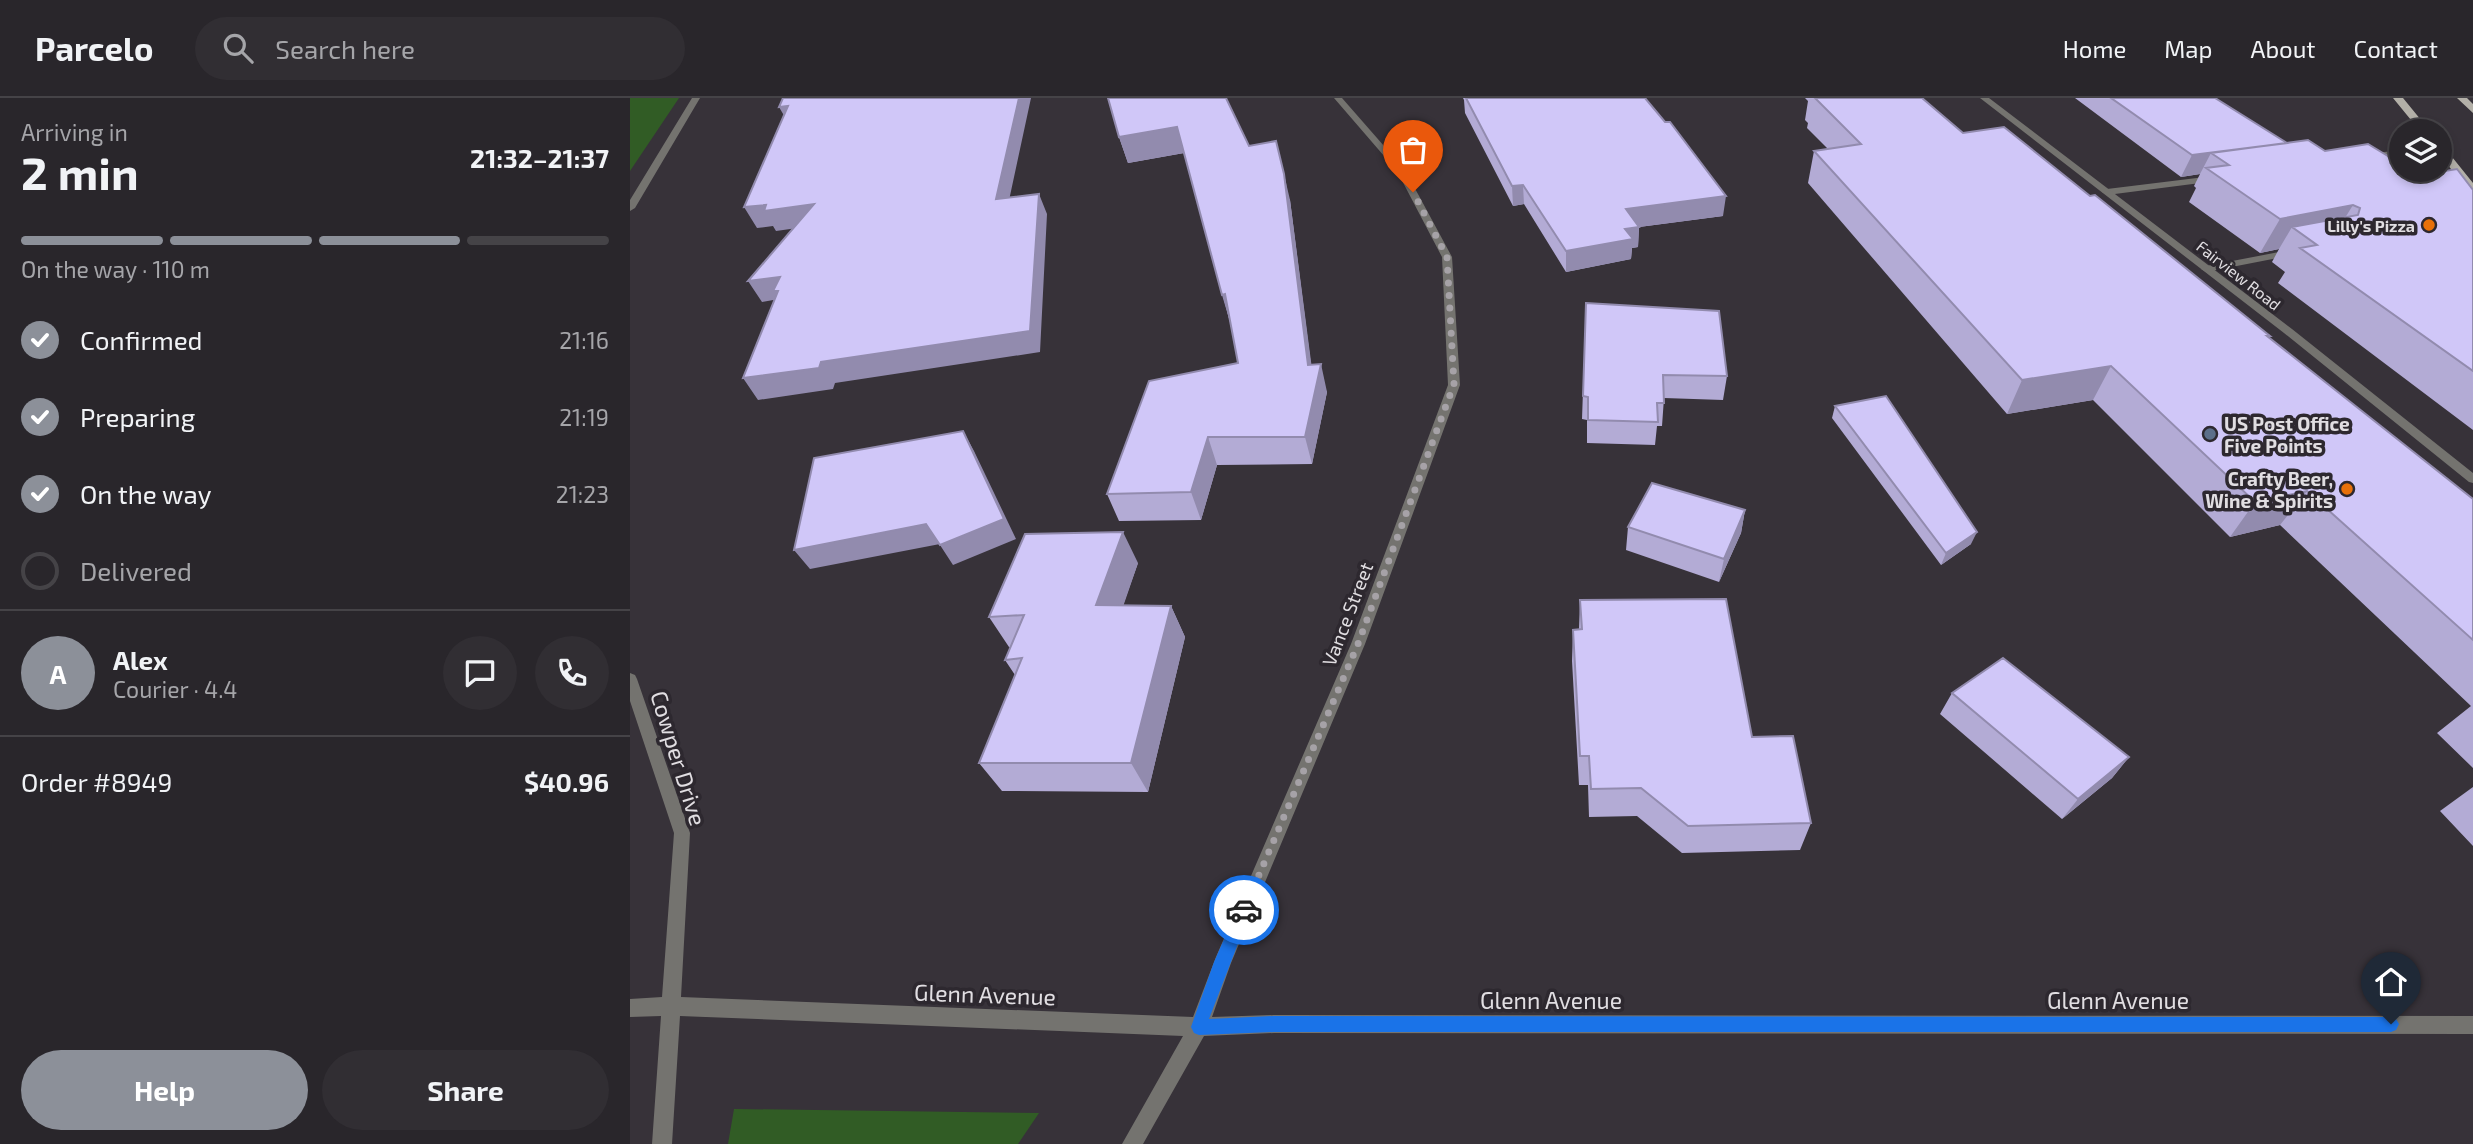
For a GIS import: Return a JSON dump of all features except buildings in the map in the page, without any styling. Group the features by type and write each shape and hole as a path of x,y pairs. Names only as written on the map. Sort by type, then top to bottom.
{"main road":[{"path":"2398,98 2415,119"},
{"path":"2462,98 2473,110"},
{"path":"2452,166 2473,190"}],"street":[{"path":"630,208 696,98"},
{"name":"Vance Street","path":"1132,1144 1199,1027 1222,962 1358,644 1454,384 1447,257 1401,170 1338,98"},
{"name":"Fairview Road","path":"1984,98 2473,479"},
{"path":"2355,159 2389,155"},
{"path":"2107,192 2228,177"},
{"path":"2206,269 2307,250"},
{"name":"Cowper Drive","path":"630,678 682,833 662,1144"},
{"name":"Glenn Avenue","path":"630,1008 670,1006 1199,1027 1274,1024 2473,1025"}],"green space":[{"path":"630,98 679,98 630,171"},
{"path":"734,1109 1039,1113 1018,1144 728,1144"}],"way so far":[{"path":"1244,910 1358,644 1454,384 1447,257 1413,192"}],"place":[{"name":"Lilly's Pizza","path":"2429,225"},
{"name":"US Post Office Five Points","path":"2210,434"},
{"name":"Crafty Beer, Wine & Spirits","path":"2347,489"}],"route":[{"path":"1244,910 1199,1027 1274,1024 2391,1024"}]}
